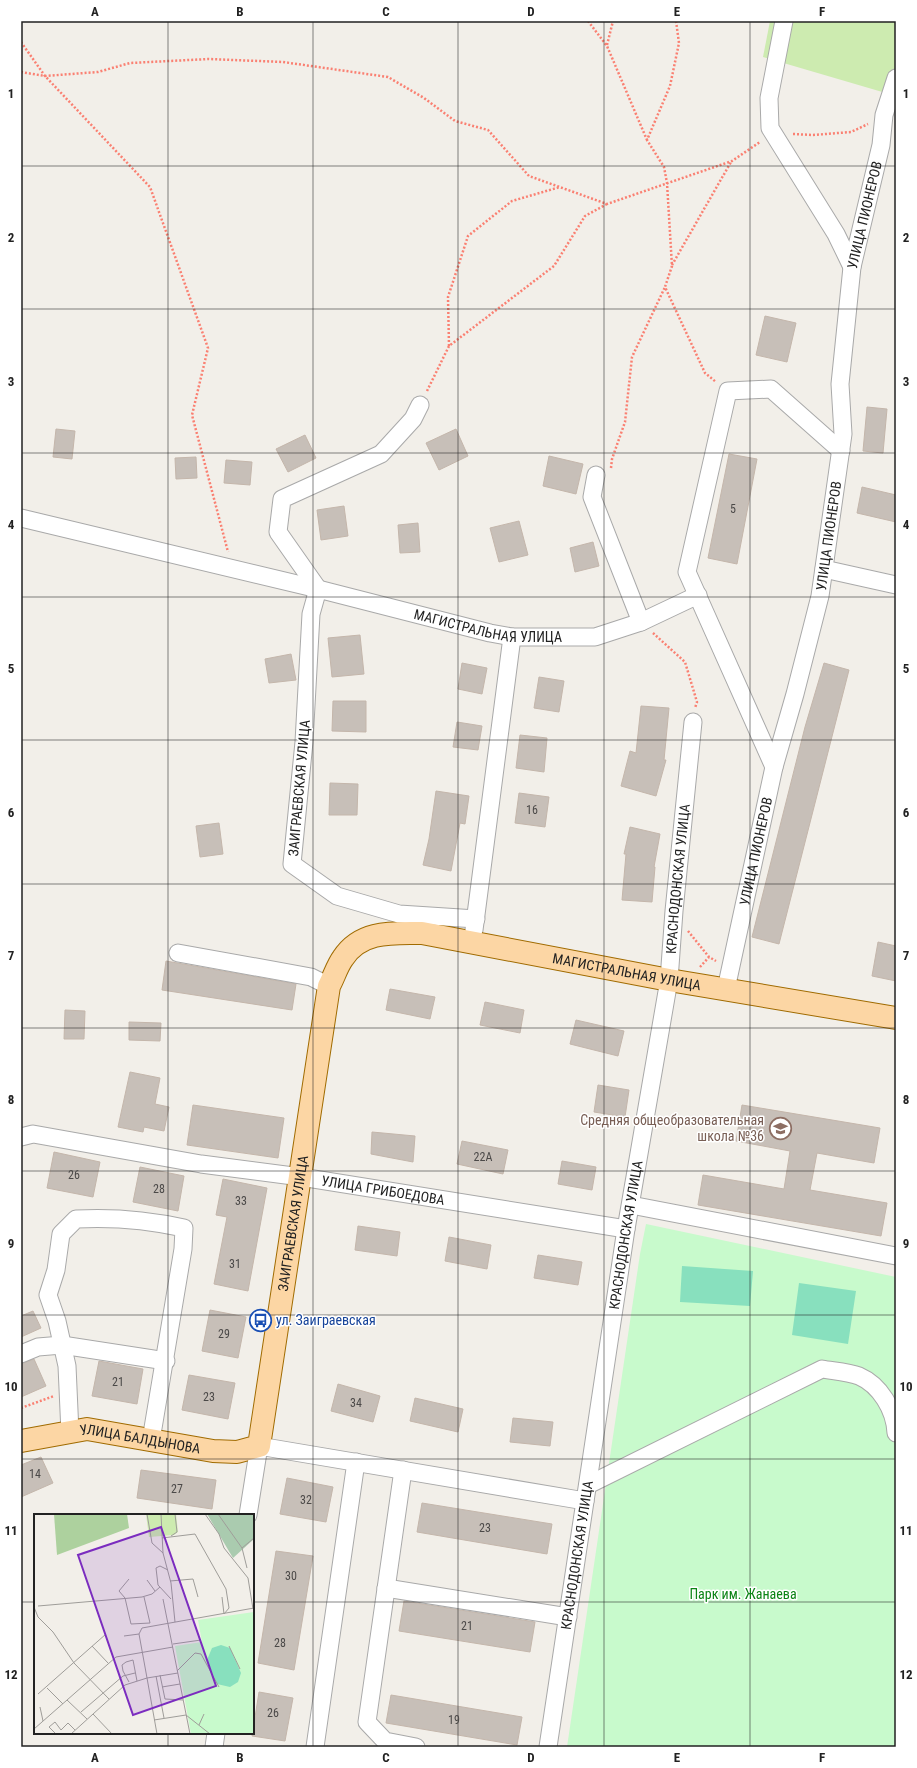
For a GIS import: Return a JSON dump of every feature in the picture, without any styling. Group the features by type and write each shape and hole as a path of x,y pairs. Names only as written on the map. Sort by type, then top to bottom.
{"main road":[{"name":"МАГИСТРАЛЬНАЯ УЛИЦА","path":"358,941 382,933 422,933 669,980 728,979 896,1018"},
{"name":"ЗАИГРАЕВСКАЯ УЛИЦА","path":"259,1446 329,986 343,957 358,941"},
{"name":"УЛИЦА БАЛДЫНОВА","path":"21,1441 87,1429 213,1451 237,1452 259,1446"}],"street":[{"path":"784,21 769,98 770,128 836,234 852,268"},
{"name":"УЛИЦА ПИОНЕРОВ","path":"728,979 774,766 816,611 824,569 843,434 840,384 852,268 881,145 890,117 896,78"},
{"path":"774,766 687,572 728,391 771,389 841,451"},
{"path":"318,589 278,532 282,499 381,454 413,419 420,405"},
{"path":"603,474 592,497 641,622"},
{"name":"МАГИСТРАЛЬНАЯ УЛИЦА","path":"21,518 233,568 490,633 512,637 595,637 641,622 698,595"},
{"path":"824,569 896,585"},
{"name":"ЗАИГРАЕВСКАЯ УЛИЦА","path":"318,589 311,614 304,742 292,864 337,896 399,914 476,919"},
{"path":"472,943 512,637"},
{"name":"КРАСНОДОНСКАЯ УЛИЦА","path":"548,1747 626,1229 669,980 674,913 693,722"},
{"path":"178,953 311,977 329,986"},
{"name":"УЛИЦА ГРИБОЕДОВА","path":"21,1136 33,1134 201,1164 301,1177 626,1229"},
{"path":"630,1206 896,1256"},
{"path":"70,1433 67,1366 57,1321 48,1295 56,1270 60,1234 76,1219 108,1217 164,1223 184,1228 183,1249 166,1361 151,1440"},
{"path":"21,1354 38,1347 62,1345 166,1361"},
{"path":"259,1446 403,1470 587,1493 822,1370 859,1376 883,1394 896,1425 896,1433"},
{"name":"ЗАИГРАЕВСКАЯ УЛИЦА","path":"248,1514 259,1446"},
{"path":"315,1747 356,1462"},
{"path":"403,1470 367,1722 385,1741 416,1747"},
{"path":"386,1588 568,1617"},
{"path":"214,1747 216,1734"}],"path":[{"path":"588,21 606,46 647,140 664,167 667,183 672,266"},
{"path":"606,46 613,21"},
{"path":"647,140 670,86 679,43 676,21"},
{"path":"21,42 45,76 150,187 208,348 192,415 233,568"},
{"path":"21,72 45,76 98,72 130,63 209,59 284,62 388,77 424,98 455,120 488,130 529,176 607,204"},
{"path":"420,405 449,346 554,266 585,216 607,204 732,161 773,134 813,135 851,132 890,117"},
{"path":"603,474 612,459 625,422 632,357 665,287 672,266 732,161"},
{"path":"449,346 448,297 468,236 512,201 560,187"},
{"path":"665,287 705,373 728,391"},
{"path":"641,622 685,662 697,702 693,722"},
{"path":"674,913 728,979"},
{"path":"21,1408 48,1397 68,1394"}],"green space":[{"path":"770,21 896,21 896,96 763,57"},
{"name":"Парк им. Жанаева","path":"646,1224 896,1277 896,1747 567,1747 640,1254"},
{"path":"682,1266 753,1271 750,1306 680,1302"},
{"path":"799,1283 856,1291 848,1344 792,1335"}],"building":[{"path":"765,316 796,323 787,362 756,355"},
{"path":"867,407 887,409 883,453 863,451"},
{"path":"56,429 75,431 72,459 53,457"},
{"path":"456,429 468,456 439,470 426,443"},
{"path":"305,435 316,458 288,472 276,449"},
{"path":"729,454 757,459 737,564 708,558"},
{"path":"549,456 583,464 576,494 543,486"},
{"path":"196,457 197,478 176,479 175,458"},
{"path":"226,460 252,462 250,485 224,483"},
{"path":"862,487 896,495 896,522 857,513"},
{"path":"344,506 348,536 321,540 317,510"},
{"path":"519,521 528,555 499,562 490,528"},
{"path":"418,523 420,552 400,553 398,525"},
{"path":"593,542 599,566 575,572 570,548"},
{"path":"360,635 364,674 332,677 328,638"},
{"path":"291,654 296,680 269,683 265,659"},
{"path":"462,663 487,668 482,694 458,689"},
{"path":"824,663 849,670 779,944 752,937 805,727"},
{"path":"539,677 564,681 559,712 534,708"},
{"path":"333,701 366,701 366,732 332,731"},
{"path":"641,706 669,708 664,760 666,760 656,796 621,786 630,751 636,753"},
{"path":"457,722 482,726 478,750 453,747"},
{"path":"520,735 547,738 544,772 516,768"},
{"path":"330,783 358,784 357,815 329,815"},
{"path":"436,791 469,796 465,824 460,823 451,871 423,865 429,839"},
{"path":"519,793 549,797 545,827 515,823"},
{"path":"219,823 223,854 200,857 196,826"},
{"path":"630,827 660,834 654,867 652,902 622,900 626,854 624,854"},
{"path":"878,942 896,946 896,981 872,976"},
{"path":"166,961 296,984 292,1010 162,990"},
{"path":"390,989 435,997 430,1019 386,1010"},
{"path":"485,1002 524,1010 520,1033 480,1025"},
{"path":"65,1010 85,1011 84,1039 64,1039"},
{"path":"576,1020 624,1031 618,1056 570,1044"},
{"path":"129,1022 161,1023 160,1041 129,1040"},
{"path":"130,1072 160,1078 155,1104 169,1107 164,1131 144,1127 143,1132 118,1127"},
{"path":"598,1085 629,1090 625,1117 594,1112"},
{"path":"193,1105 284,1118 278,1158 187,1145"},
{"path":"742,1105 880,1128 874,1163 817,1153 810,1190 887,1203 881,1236 698,1205 703,1175 784,1189 790,1151 736,1141"},
{"path":"372,1132 415,1136 413,1162 371,1154"},
{"path":"462,1141 508,1150 503,1174 457,1164"},
{"path":"54,1152 100,1162 93,1197 47,1188"},
{"path":"562,1161 596,1167 592,1190 558,1184"},
{"path":"140,1167 184,1176 178,1211 133,1202"},
{"path":"223,1179 267,1188 248,1291 214,1284 227,1217 216,1215"},
{"path":"358,1226 400,1232 397,1256 355,1250"},
{"path":"449,1237 491,1245 487,1269 445,1261"},
{"path":"538,1255 582,1262 578,1285 534,1278"},
{"path":"210,1310 246,1317 238,1358 202,1351"},
{"path":"33,1311 41,1328 21,1337 21,1316"},
{"path":"34,1359 46,1386 21,1397 21,1364"},
{"path":"99,1361 143,1369 137,1404 92,1396"},
{"path":"189,1375 235,1383 228,1419 182,1410"},
{"path":"338,1384 380,1396 373,1422 331,1411"},
{"path":"415,1398 463,1409 458,1432 410,1421"},
{"path":"513,1418 553,1422 550,1446 510,1442"},
{"path":"41,1457 53,1483 21,1497 21,1465"},
{"path":"141,1470 216,1480 212,1509 137,1498"},
{"path":"287,1478 333,1487 326,1522 280,1514"},
{"path":"422,1503 552,1524 547,1554 417,1532"},
{"path":"276,1551 313,1556 294,1670 258,1663"},
{"path":"404,1601 535,1622 530,1652 399,1631"},
{"path":"259,1692 293,1698 285,1741 252,1736 254,1734 254,1723"},
{"path":"391,1695 522,1717 517,1745 386,1723"}],"place":[{"name":"Средняя общеобразовательная школа №36","path":"780,1128"},
{"name":"ул. Заиграевская","path":"260,1320"}]}
